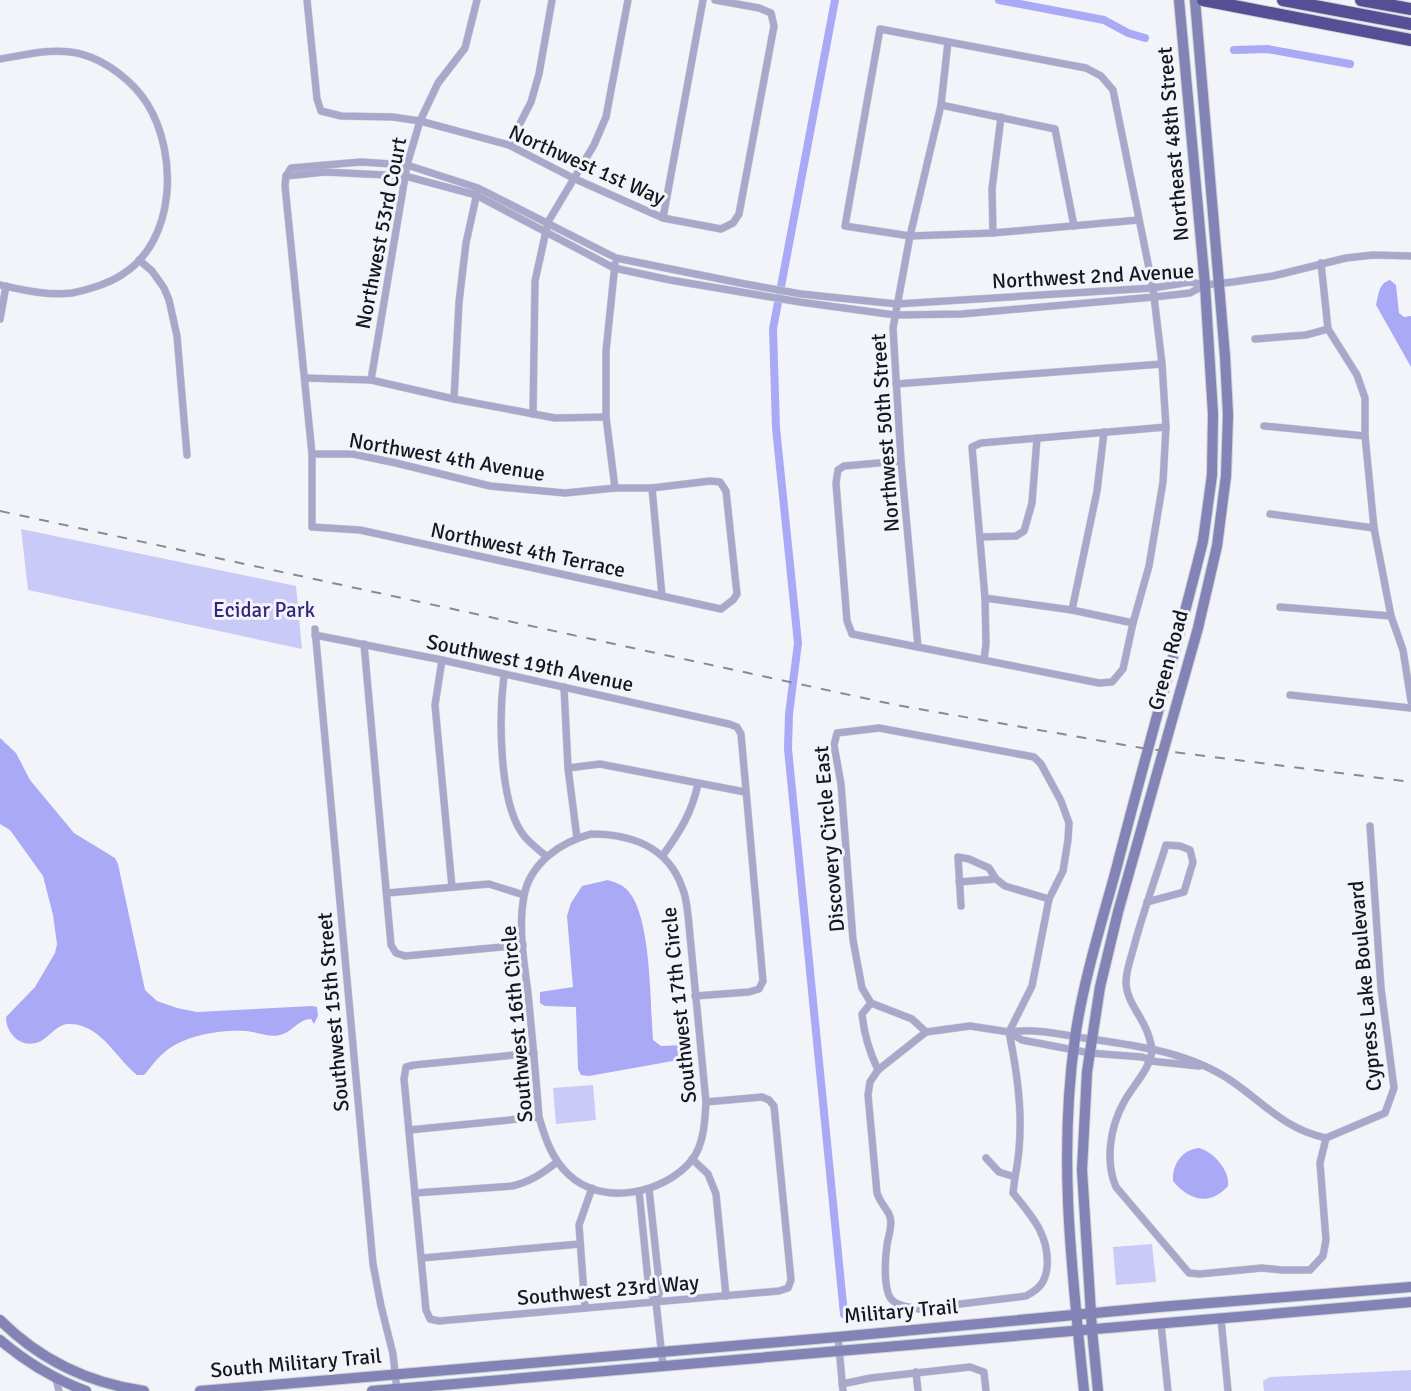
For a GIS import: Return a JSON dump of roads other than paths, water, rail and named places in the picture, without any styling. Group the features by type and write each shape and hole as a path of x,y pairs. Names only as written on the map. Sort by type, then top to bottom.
{"highway":[{"path":"1203,0 1411,40"},
{"path":"1283,0 1411,24"},
{"path":"1361,0 1411,9"}],"main road":[{"name":"Northeast 48th Street","path":"1179,0 1205,285"},
{"name":"Northeast 48th Street","path":"1195,0 1219,284"},
{"name":"Green Road","path":"1098,1391 1082,1170 1084,1106 1100,987 1118,912 1198,628 1217,546 1226,476 1228,415 1219,284"},
{"name":"Green Road","path":"1084,1391 1066,1169 1069,1094 1075,1037 1095,950 1203,541 1212,475 1213,414 1205,285"},
{"name":"Military Trail","path":"395,1374 1411,1287"},
{"name":"Military Trail","path":"397,1390 1411,1302"},
{"path":"0,1320 23,1342 73,1372 105,1384 144,1391"},
{"path":"0,1340 17,1355 79,1390"},
{"name":"South Military Trail","path":"200,1391 395,1374"},
{"name":"South Military Trail","path":"372,1391 397,1390"}],"street":[{"name":"Northwest 1st Way","path":"308,0 317,99 321,111 341,116 393,117 420,121 509,145 573,178 663,218 722,229 733,223 739,214 774,26 771,13 759,8 715,0"},
{"name":"Northwest 53rd Court","path":"371,380 407,165 420,121 438,83 465,48 477,0"},
{"path":"509,145 531,102 539,74 552,0"},
{"path":"533,414 536,281 545,233 548,222 594,145 606,117 628,0"},
{"path":"663,218 703,0"},
{"path":"901,461 844,466 838,470 836,483 846,609 852,634 1099,682 1112,682 1123,669 1149,566 1163,482 1166,427 1162,364 1153,288 1113,90 1101,76 1086,68 880,29 845,226 910,236 993,233 1138,220"},
{"name":"Northwest 50th Street","path":"918,646 901,461 893,328 910,236 941,105 948,42"},
{"path":"0,59 55,51 81,54 106,64 130,82 148,105 161,134 167,163 166,198 159,230 139,260 124,274 71,293 36,292 3,285 0,319"},
{"path":"941,105 1055,129 1074,226"},
{"path":"993,233 992,189 1001,117"},
{"name":"Northwest 2nd Avenue","path":"286,176 291,168 361,162 407,165 477,191 548,222 615,258 795,292 897,304 1153,288 1190,282 1205,285"},
{"name":"Northwest 2nd Avenue","path":"286,176 325,172 405,176 477,191 545,233 614,268 795,302 895,315 962,314 1154,297 1190,293 1205,285"},
{"path":"286,176 285,186 312,454"},
{"path":"454,399 459,302 466,243 477,191"},
{"path":"1205,285 1273,276 1321,263 1373,255 1411,256"},
{"path":"615,258 606,351 606,417 615,488"},
{"path":"139,260 152,271 169,300 177,336 187,455"},
{"path":"1321,263 1328,329 1357,375 1365,398 1365,436 1374,528 1391,616 1403,650 1411,701"},
{"path":"1255,339 1306,335 1328,329"},
{"path":"896,384 1162,364"},
{"path":"305,378 371,380 454,399 555,418 606,417"},
{"path":"1264,426 1365,436"},
{"path":"984,660 985,598 972,447 981,442 1166,427"},
{"path":"1071,610 1097,491 1104,432"},
{"path":"980,537 1016,536 1024,531 1032,503 1037,438"},
{"name":"Northwest 4th Avenue","path":"312,454 353,454 490,486 565,493 720,482 726,491 737,594 733,600"},
{"name":"Northwest 4th Terrace","path":"312,454 312,527 360,530 721,609 733,600"},
{"path":"652,488 662,596"},
{"path":"1270,514 1374,528"},
{"path":"985,598 1071,610 1133,623"},
{"path":"1280,607 1391,616"},
{"name":"Southwest 19th Avenue","path":"315,632 729,723 737,727 741,734 746,792"},
{"name":"Southwest 15th Street","path":"315,632 373,1264 393,1354 397,1390"},
{"path":"364,644 391,945 396,953 405,956 523,945"},
{"path":"442,660 435,705 452,887"},
{"path":"504,675 500,708 506,788 512,812 524,837 546,856"},
{"path":"564,687 568,768 577,838"},
{"path":"1290,695 1411,708"},
{"name":"Discovery Circle East","path":"871,1003 862,987 853,940 841,784 834,745 837,733 879,728 1034,757 1052,782 1069,823 1063,871 1049,899 1032,986 1010,1032"},
{"path":"568,768 600,764 746,792 763,981 759,989 749,992 695,996"},
{"path":"663,855 684,825 698,784"},
{"name":"Cypress Lake Boulevard","path":"1326,1138 1385,1113 1394,1088 1381,988 1370,826"},
{"name":"Southwest 17th Circle","path":"577,838 591,834 617,836 643,842 663,855 683,888 688,915 706,1102 705,1124 699,1146 692,1159 664,1182 649,1189"},
{"name":"Southwest 16th Circle","path":"577,838 546,856 532,876 524,895 523,945 539,1118 546,1140 557,1162 570,1176 592,1188 611,1193 649,1189"},
{"path":"1010,1032 1020,1093 1021,1121 1013,1193 1035,1220 1044,1238 1047,1258 1046,1279 1037,1291 1026,1296 919,1309 904,1307 893,1302 887,1293 885,1272 891,1230 890,1215 880,1204 877,1193 868,1095 870,1082 878,1070 926,1032 970,1026 1010,1032 1029,1029 1092,1039 1152,1049 1196,1062 1232,1082 1290,1126 1306,1134 1326,1138 1320,1163 1326,1240 1323,1256 1310,1270 1262,1268 1189,1273 1116,1187 1111,1173 1114,1128 1123,1104 1150,1060 1152,1049 1147,1026 1130,997 1126,982 1137,936 1147,902 1166,845 1180,846 1190,850 1193,862 1184,892 1147,902"},
{"path":"961,906 958,857 989,868 996,879 1005,886 1049,899"},
{"path":"959,882 996,879"},
{"path":"387,893 489,884 524,895"},
{"path":"878,1070 868,1049 862,1014 871,1003 912,1019 926,1032"},
{"path":"1010,1032 1022,1040 1090,1053 1204,1067"},
{"path":"534,1053 406,1067 404,1078 422,1258 580,1244"},
{"name":"Southwest 23rd Way","path":"422,1258 426,1310 430,1319 439,1321 779,1291 788,1288 791,1280 774,1106 762,1097 706,1102"},
{"path":"410,1130 539,1118"},
{"path":"986,1158 999,1172 1015,1177"},
{"path":"692,1159 708,1174 716,1194 726,1296"},
{"path":"415,1193 526,1183 557,1162"},
{"path":"585,1308 579,1225 592,1188"},
{"path":"649,1189 660,1291 656,1302"},
{"path":"639,1191 649,1290 656,1302 663,1366"},
{"path":"1221,1319 1228,1391"},
{"path":"1161,1324 1167,1391"},
{"path":"838,1337 842,1387 870,1378 970,1367 984,1372 986,1391"},
{"path":"915,1372 918,1391"},
{"path":"56,1379 59,1391"}],"water":[{"path":"1390,280 1396,285 1399,313 1404,317 1411,316 1411,367 1376,305 1381,287"},
{"path":"0,738 16,753 30,780 74,833 115,858 145,990 157,1001 197,1012 312,1006 317,1007 318,1016 314,1024 311,1019 307,1019 287,1032 270,1036 236,1031 215,1032 193,1037 166,1051 144,1075 137,1075 105,1041 80,1025 63,1025 41,1041 28,1044 12,1035 6,1017 35,987 55,953 57,944 53,915 43,876 10,830 0,824"},
{"path":"608,880 625,888 634,899 640,916 648,959 653,1040 661,1046 684,1045 689,1052 684,1059 589,1076 581,1075 578,1069 576,1007 545,1006 540,1003 540,992 573,987 567,916 571,903 582,886"},
{"path":"1193,1149 1205,1150 1220,1163 1228,1180 1228,1186 1221,1193 1206,1199 1186,1193 1173,1181 1174,1169 1179,1159"}],"waterway":[{"path":"835,0 773,329 776,428 798,643 789,714 788,749 844,1314"},
{"path":"999,0 1104,20 1128,33 1145,38"},
{"path":"1234,50 1267,49 1350,64"}],"railway":[{"path":"0,511 896,705 1142,748 1411,782"}],"park label":[{"name":"Ecidar Park","path":"264,610"}]}
